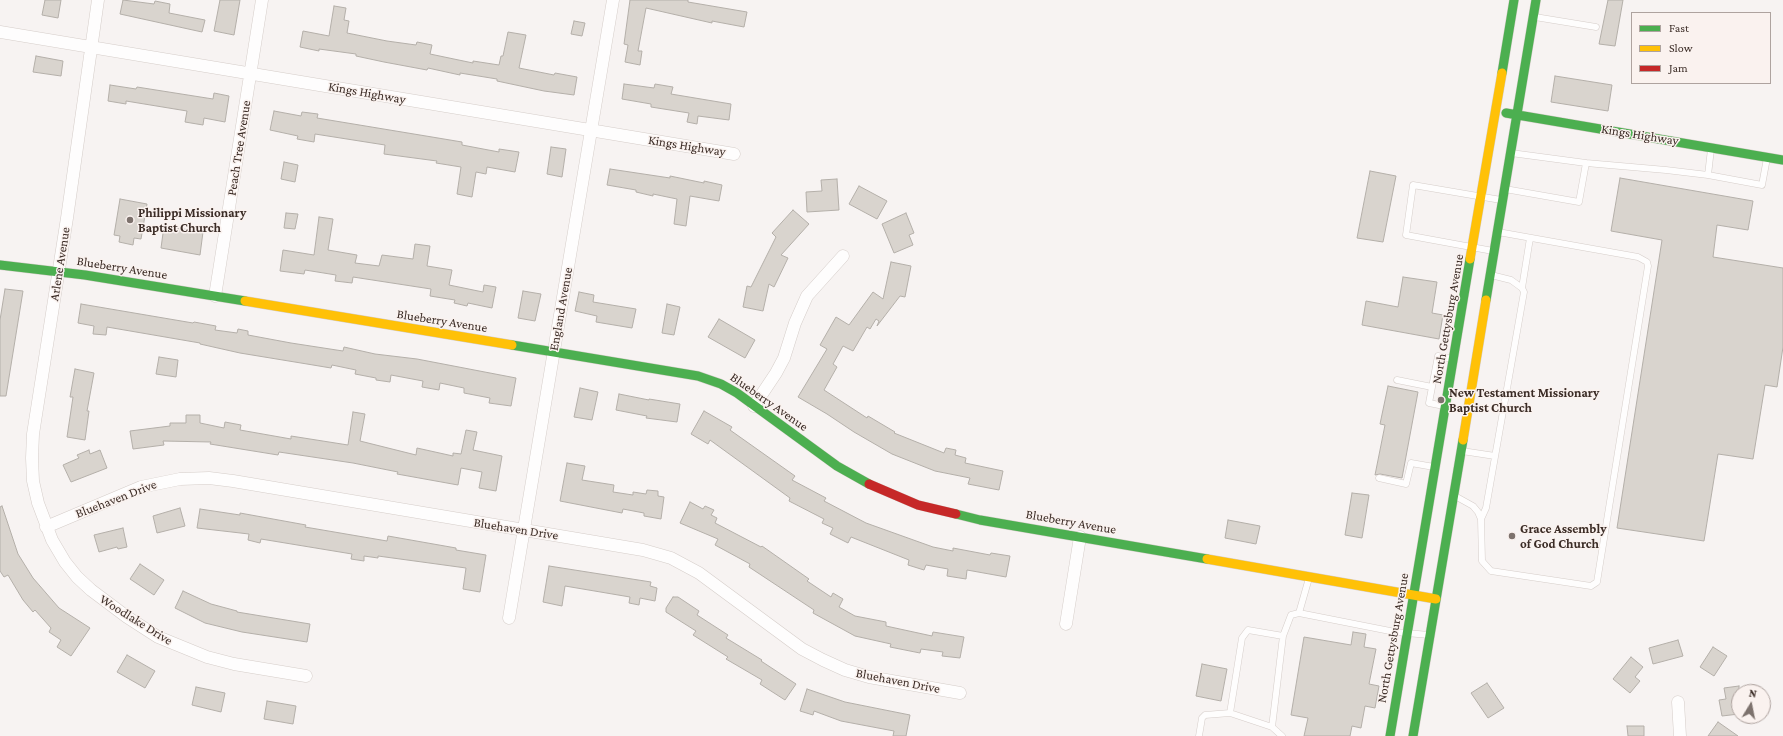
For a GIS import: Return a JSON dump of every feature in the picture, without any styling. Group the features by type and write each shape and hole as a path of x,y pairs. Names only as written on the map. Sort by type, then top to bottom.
{"street":[{"name":"Arlene Avenue","path":"46,527 33,481 32,442 98,0"},
{"name":"Peach Tree Avenue","path":"215,296 262,0"},
{"name":"England Avenue","path":"509,618 613,0"},
{"name":"North Gettysburg Avenue","path":"1413,736 1436,599 1442,493 1435,468 1450,448 1446,407 1454,359 1479,273 1494,252 1486,230 1482,196 1514,0"},
{"name":"North Gettysburg Avenue","path":"1390,736 1414,594 1442,493 1450,448 1479,273 1473,247 1486,230 1502,200 1536,0"},
{"name":"Kings Highway","path":"0,32 734,154"},
{"name":"Kings Highway","path":"1496,110 1516,115 1783,160"},
{"path":"754,406 784,358 795,323 807,296 843,256"},
{"name":"Blueberry Avenue","path":"0,265 85,275 698,376 721,384 837,466 862,481 893,496 944,512 1436,599"},
{"name":"Bluehaven Drive","path":"46,527 141,486 180,479 209,478 643,550 671,558 699,573 802,649 845,670 869,677 960,693"},
{"name":"Woodlake Drive","path":"46,527 65,562 77,577 91,590 127,617 158,637 207,657 306,676"},
{"path":"1066,624 1080,537"},
{"path":"1678,702 1680,736"}],"lane":[{"path":"1533,16 1596,27"},
{"path":"1708,175 1711,147"},
{"path":"1510,153 1586,163 1708,175 1762,185 1767,157"},
{"path":"1504,188 1579,202 1586,163"},
{"path":"1494,252 1406,236 1413,185 1502,200"},
{"path":"1486,230 1638,257 1647,262 1647,272 1597,582 1591,586 1491,571 1482,561 1481,519 1486,508 1524,292 1522,288 1530,238"},
{"path":"1479,273 1511,280 1522,288"},
{"path":"1446,407 1429,403 1438,356 1454,359"},
{"path":"1397,380 1432,387"},
{"path":"1450,448 1495,456"},
{"path":"1379,478 1406,484 1411,463 1435,468"},
{"path":"1442,493 1474,506 1481,519"},
{"path":"1299,613 1309,577"},
{"path":"1272,727 1283,636 1291,615 1299,613 1407,634 1430,635"},
{"path":"1230,713 1242,638 1248,630 1283,636"},
{"path":"1199,736 1202,718 1206,715 1230,713 1272,727 1282,736"}],"building":[{"path":"45,0 61,0 58,18 42,15"},
{"path":"123,0 154,4 155,1 170,4 169,13 205,20 202,32 120,14"},
{"path":"220,0 240,0 234,35 214,31"},
{"path":"630,0 688,0 688,2 747,12 744,27 712,21 712,23 646,8 638,51 642,51 640,65 625,62 628,45 624,44"},
{"path":"1608,0 1623,0 1615,46 1599,44"},
{"path":"334,6 346,8 344,20 349,21 347,33 387,41 416,45 417,42 432,45 430,54 473,63 473,61 499,65 501,56 503,56 508,32 526,35 519,68 554,75 555,73 577,77 574,95 544,91 497,81 497,79 460,73 460,75 428,68 427,70 384,62 356,56 356,54 319,49 319,51 300,47 303,31 329,36"},
{"path":"574,21 585,23 582,36 571,34"},
{"path":"36,56 63,61 61,76 33,72"},
{"path":"1555,76 1612,85 1608,111 1551,102"},
{"path":"624,84 654,88 655,84 673,87 671,94 731,104 729,120 698,116 697,124 687,122 689,113 651,107 651,104 622,99"},
{"path":"110,85 136,89 137,87 213,99 214,93 229,96 225,122 204,118 203,125 185,122 187,111 126,101 126,104 108,101"},
{"path":"274,111 301,116 302,112 318,114 317,118 462,142 462,145 499,152 499,149 519,152 515,172 487,167 486,174 476,172 472,197 457,194 461,167 436,163 437,161 384,154 385,145 315,134 314,142 297,139 298,136 270,130"},
{"path":"551,147 566,149 562,177 547,174"},
{"path":"284,162 298,165 295,182 281,179"},
{"path":"610,169 670,178 670,176 722,185 719,201 690,196 686,226 674,224 677,199 653,194 653,196 636,192 636,190 607,185"},
{"path":"1370,171 1396,176 1383,242 1357,238"},
{"path":"1620,178 1753,201 1748,230 1717,225 1713,257 1783,268 1783,347 1777,387 1765,385 1753,459 1718,454 1704,541 1617,528 1662,240 1611,231"},
{"path":"837,179 839,210 807,212 806,192 822,191 821,180"},
{"path":"859,186 887,201 877,219 849,204"},
{"name":"Philippi Missionary Baptist Church","path":"120,199 147,204 141,239 134,238 133,245 119,242 120,236 114,235"},
{"path":"793,210 809,224 781,255 788,258 774,287 769,284 763,311 743,307 747,286 751,287 776,237 772,233"},
{"path":"286,213 298,214 295,229 284,228"},
{"path":"906,213 914,233 909,235 913,245 894,253 882,224"},
{"path":"319,217 333,219 328,250 357,255 355,263 379,266 382,255 413,259 415,244 430,246 427,266 452,270 449,285 483,292 484,285 496,287 492,308 468,303 467,306 454,303 455,300 430,296 431,289 353,277 352,283 335,281 336,275 305,270 304,274 280,271 283,250 314,255"},
{"path":"164,226 203,232 200,255 161,248"},
{"path":"891,262 911,266 905,297 900,296 877,326 879,321 876,319 870,329 867,327 853,351 843,346 833,364 837,367 824,390 867,418 868,416 895,432 894,433 944,453 946,448 956,450 955,455 966,458 965,463 1003,471 999,490 968,484 970,478 935,471 892,454 798,397 827,349 820,345 836,317 849,325 873,292 883,299"},
{"path":"1403,277 1437,282 1432,313 1443,315 1439,339 1362,325 1366,301 1398,307"},
{"path":"5,289 23,291 6,396 0,396 0,320"},
{"path":"523,291 541,294 535,321 518,318"},
{"path":"579,292 594,295 593,302 636,309 632,328 596,322 597,316 575,311"},
{"path":"81,304 216,326 215,330 237,333 238,329 248,331 248,335 291,343 343,351 344,347 375,354 417,359 516,378 511,406 489,403 490,398 464,393 464,388 440,383 439,390 422,387 423,381 391,375 390,382 376,380 376,378 355,374 356,370 332,365 331,368 240,353 200,343 107,327 106,335 93,334 94,326 78,323"},
{"path":"667,304 680,307 674,335 662,333"},
{"path":"719,319 755,340 745,358 708,337"},
{"path":"159,357 178,360 176,377 156,374"},
{"path":"75,369 94,373 87,411 89,411 85,440 67,437 73,397 70,397"},
{"path":"1388,386 1418,392 1402,478 1380,474 1375,475 1385,425 1380,424"},
{"path":"580,388 598,392 592,420 574,417"},
{"path":"619,394 680,404 677,422 646,418 647,416 616,410"},
{"path":"704,411 732,427 730,430 795,476 792,480 826,498 824,501 866,523 933,547 953,551 953,548 990,555 991,553 1010,556 1006,577 967,570 966,579 947,576 948,569 926,565 924,570 908,565 909,560 851,537 848,543 830,534 833,528 822,523 824,519 789,501 790,498 710,440 708,444 691,434"},
{"path":"353,412 365,414 360,441 416,455 417,448 453,456 453,453 461,454 466,430 477,432 473,450 502,456 496,491 479,488 482,472 461,468 458,485 397,474 398,472 353,463 279,452 278,455 210,444 211,442 163,441 164,445 133,449 130,431 170,426 170,423 186,423 186,415 200,415 200,423 224,428 225,422 241,425 240,430 291,439 291,436 348,445"},
{"path":"89,450 90,454 100,450 107,468 71,482 63,465 79,458 77,455"},
{"path":"567,463 585,466 582,480 614,485 613,492 633,495 633,492 646,494 647,490 658,491 658,496 664,497 661,519 644,516 644,513 623,509 622,513 560,501"},
{"path":"1352,493 1369,495 1362,538 1345,535"},
{"path":"690,502 703,509 705,506 714,510 711,515 717,518 715,523 761,547 762,546 809,579 807,581 831,597 833,593 843,599 839,607 855,616 886,622 886,626 932,636 933,632 964,637 960,658 942,656 943,652 921,649 920,653 890,647 891,644 855,636 813,613 814,610 749,567 750,564 715,545 718,539 680,523"},
{"path":"2,506 18,554 33,578 59,608 90,628 71,656 57,647 61,640 49,632 51,628 35,610 33,612 23,600 8,575 4,577 0,571 0,507"},
{"path":"180,508 185,526 157,533 153,516"},
{"path":"200,509 240,515 240,513 306,525 305,527 387,541 388,536 486,555 480,592 463,589 466,568 378,556 378,558 364,556 364,561 351,559 352,554 261,539 260,543 248,540 249,534 197,528"},
{"path":"1228,520 1260,526 1256,544 1225,538"},
{"path":"123,528 127,547 118,549 117,547 99,552 94,535"},
{"path":"140,564 164,580 154,595 130,579"},
{"path":"549,566 651,582 650,586 657,588 655,601 640,598 639,605 629,603 630,597 565,586 562,606 543,602"},
{"path":"183,591 211,604 237,612 310,624 307,642 242,632 205,623 175,608"},
{"path":"673,597 678,597 699,611 697,615 728,635 726,638 762,660 761,661 796,684 785,700 760,684 762,680 726,659 728,657 693,635 696,631 666,612 666,608"},
{"path":"1353,632 1366,634 1364,647 1376,649 1369,684 1379,686 1375,708 1365,706 1361,728 1352,726 1350,736 1304,736 1308,718 1291,715 1304,637 1351,645"},
{"path":"1678,640 1683,656 1653,664 1649,648"},
{"path":"1713,647 1727,656 1714,676 1700,667"},
{"path":"127,655 155,671 145,688 117,672"},
{"path":"1631,657 1643,667 1635,677 1640,681 1630,693 1613,679"},
{"path":"1202,664 1227,669 1221,701 1196,696"},
{"path":"1487,683 1504,708 1488,718 1471,693"},
{"path":"196,687 225,693 221,712 192,705"},
{"path":"1731,687 1731,715 1722,716 1719,700 1726,699 1724,688"},
{"path":"807,689 845,702 910,715 906,736 893,736 894,731 841,721 814,711 813,715 800,711"},
{"path":"267,701 296,706 293,724 264,719"},
{"path":"1718,722 1738,736 1708,736"},
{"path":"1627,726 1644,726 1644,736 1628,736"}],"traffic: fast":[{"path":"1502,73 1514,0"},
{"path":"1486,300 1536,0"},
{"path":"1506,113 1783,160"},
{"path":"1390,736 1470,259"},
{"path":"0,265 85,275 245,301"},
{"path":"512,345 698,376 721,384 737,393 837,466 869,484"},
{"path":"1413,736 1463,440"},
{"path":"956,514 980,520 1207,559"}],"traffic: slow":[{"path":"1470,259 1502,73"},
{"path":"1463,440 1486,300"},
{"path":"245,301 512,345"},
{"path":"1207,559 1436,599"}],"traffic: jam":[{"path":"869,484 918,505 956,514"}],"place":[{"name":"Philippi Missionary Baptist Church","path":"130,220"},
{"name":"New Testament Missionary Baptist Church","path":"1441,400"},
{"name":"Grace Assembly of God Church","path":"1512,536"}]}
